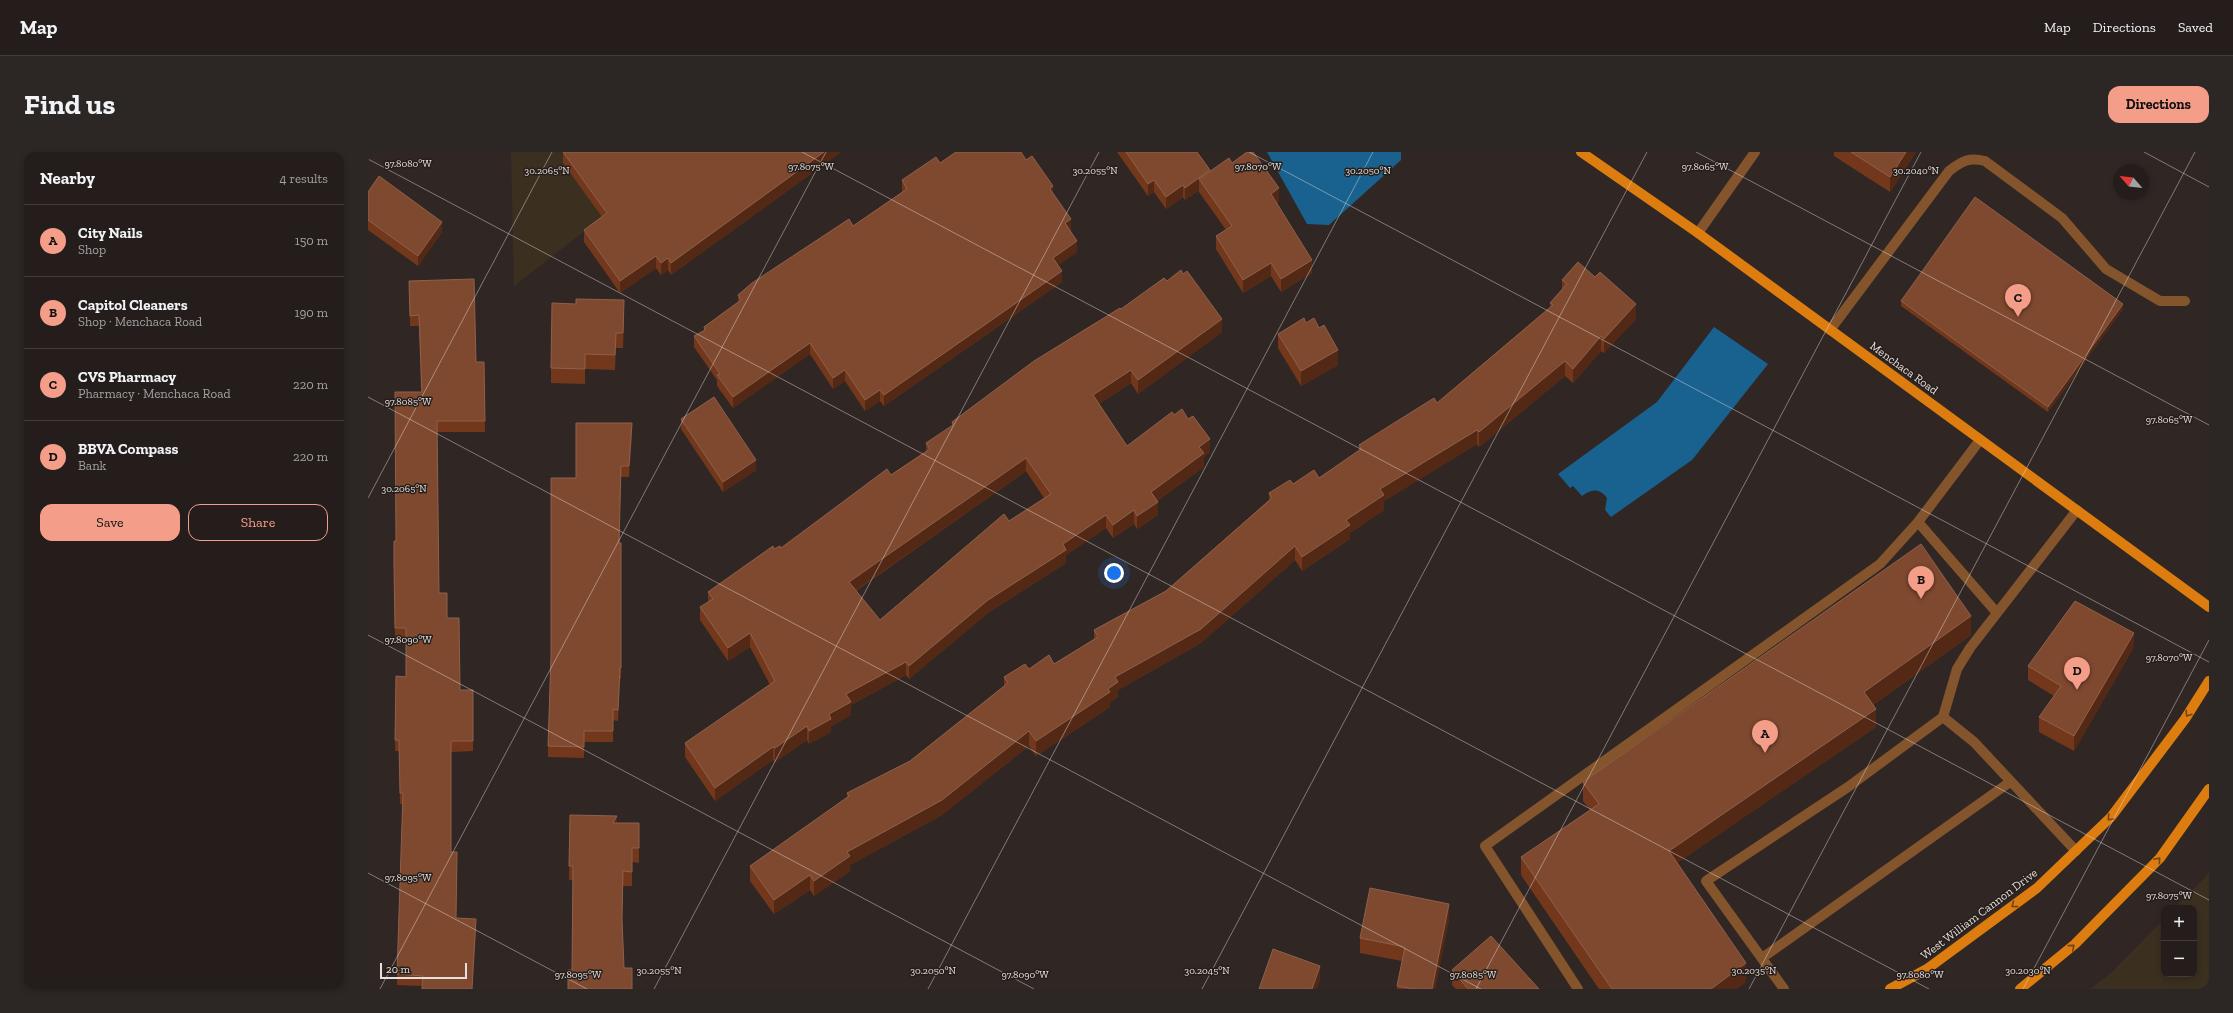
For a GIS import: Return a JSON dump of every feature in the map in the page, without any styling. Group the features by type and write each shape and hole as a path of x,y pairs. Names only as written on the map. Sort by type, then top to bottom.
{"main road":[{"name":"Menchaca Road","path":"1581,152 1698,233 2209,607"},
{"name":"West William Cannon Drive","path":"1890,989 1927,969 2037,888 2076,851 2111,817 2185,719 2209,681"},
{"path":"2020,989 2076,944 2160,858 2209,789"}],"street":[{"path":"1698,233 1755,152"},
{"path":"1830,330 1950,171 1962,161 1973,158 1985,161 2062,218 2106,269 2160,301 2185,301"},
{"path":"1578,989 1485,846 1880,564 1918,522 1980,440"},
{"path":"1784,989 1706,881 1848,787 1943,717 1957,670 1997,613 2077,510"},
{"path":"1918,522 1997,613"},
{"path":"1943,717 1974,742 2076,851"},
{"path":"1762,958 2010,782"}],"shaded area":[{"path":"511,152 686,152 514,286"},
{"path":"2209,873 2209,989 2090,989 2111,973 2161,922 2161,977 2197,977 2197,905 2178,905"}],"water":[{"path":"1267,152 1401,152 1401,160 1329,225 1307,224"},
{"path":"1714,327 1768,364 1692,460 1611,517 1605,510 1607,498 1601,492 1592,491 1582,496 1573,486 1570,488 1558,474 1657,402"}],"building":[{"path":"563,152 824,152 671,263 668,258 661,263 656,256 620,281 584,230 607,213"},
{"path":"956,152 1021,152 1026,160 1032,156 1053,186 1050,189 1071,219 1065,223 1077,241 1053,258 1062,271 884,395 880,390 865,400 845,370 833,378 810,343 733,397 717,375 720,374 694,336 705,330 704,327 741,300 738,295 752,283 849,219 853,226 907,189 902,180 936,157 940,163"},
{"path":"1126,152 1197,152 1210,170 1185,188 1183,185 1166,197 1154,180 1148,184"},
{"path":"1247,152 1253,152 1279,188 1271,194 1312,260 1281,279 1271,263 1243,280 1216,236 1232,226 1199,179 1229,158 1232,163"},
{"path":"1851,152 1906,152 1890,177"},
{"path":"379,176 442,222 418,256 368,220 368,192"},
{"path":"1975,197 2123,304 2048,407 1901,301"},
{"path":"1578,262 1595,277 1600,272 1636,304 1604,339 1601,336 1573,369 1565,361 1479,432 1477,430 1380,489 1384,495 1346,520 1350,525 1302,557 1295,546 1201,629 1115,677 1118,682 1108,689 1110,692 1036,741 1029,731 942,800 847,852 850,856 814,881 810,875 774,900 750,866 849,796 847,793 910,761 1008,683 1004,677 1025,664 1029,669 1049,655 1054,664 1098,637 1094,630 1166,591 1272,498 1269,493 1290,480 1293,484 1314,470 1319,478 1361,449 1359,445 1434,398 1437,403 1553,305 1550,303 1567,284 1562,280"},
{"path":"1181,270 1183,274 1187,271 1222,319 1138,380 1131,370 1093,395 1127,446 1172,412 1174,415 1182,409 1188,419 1193,416 1210,439 1199,447 1204,453 1151,492 1158,502 1137,516 1134,510 1113,525 1106,515 1063,544 1066,550 988,600 909,666 906,662 846,694 851,702 829,714 831,719 809,731 807,726 775,748 773,747 715,788 685,743 775,681 750,633 728,648 700,607 713,599 708,592 773,546 774,549 780,546 781,548 887,469 891,475 930,449 926,443 953,425 952,422 1034,361 1120,308 1121,309 1164,278 1167,281","holes":["1026,458 1051,494 1009,521 1004,514 880,620 849,582"]},
{"path":"474,279 476,362 484,362 485,421 437,421 439,593 447,593 447,618 459,618 460,690 473,690 473,741 451,741 451,852 457,852 456,918 476,919 472,989 422,989 423,976 397,974 403,793 400,793 399,740 395,740 396,676 406,677 406,628 395,628 395,392 422,392 419,315 410,316 409,281"},
{"path":"576,299 624,300 623,333 616,333 615,355 585,354 585,369 551,368 552,303 576,304"},
{"path":"1304,318 1306,323 1314,318 1319,328 1324,325 1338,350 1301,371 1278,334"},
{"path":"714,397 756,460 723,482 681,419"},
{"path":"576,423 632,423 629,466 621,466 619,543 621,543 621,668 618,710 613,709 613,731 584,731 584,747 548,746 551,657 551,478 576,478"},
{"path":"1921,544 1971,616 1864,692 1876,709 1669,851 1746,963 1711,989 1612,989 1521,857 1599,804 1583,782"},
{"path":"2075,601 2134,633 2074,736 2039,717 2061,686 2028,666"},
{"path":"570,815 617,816 613,823 639,823 639,848 632,848 632,872 623,871 622,919 624,968 632,968 632,989 568,989 568,970 572,970 573,866 569,866"},
{"path":"1370,888 1449,904 1432,989 1414,989 1397,986 1405,947 1360,938"},
{"path":"1491,936 1539,989 1468,989 1452,970"},
{"path":"1273,949 1320,966 1312,989 1259,989"}],"place":[{"name":"CVS Pharmacy","path":"2018,317"},
{"name":"Capitol Cleaners","path":"1921,599"},
{"name":"BBVA Compass","path":"2077,690"},
{"name":"City Nails","path":"1765,753"}]}
